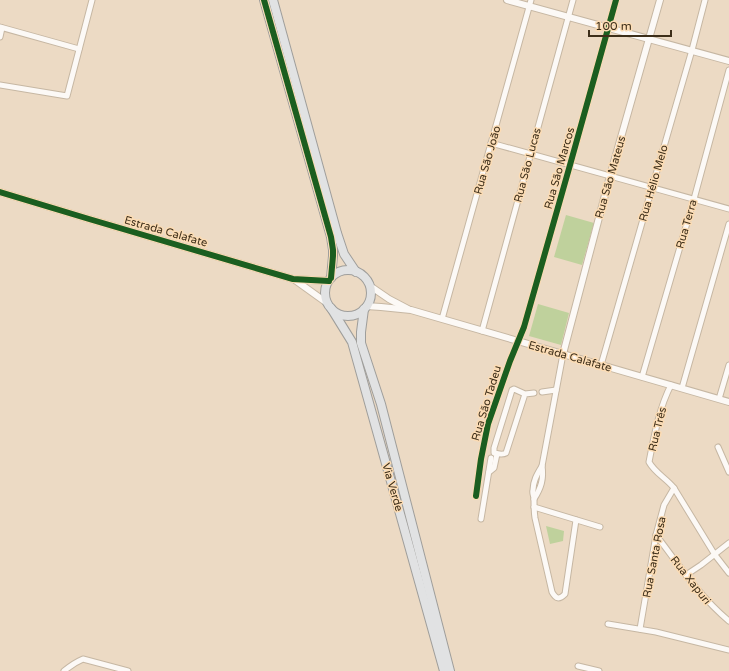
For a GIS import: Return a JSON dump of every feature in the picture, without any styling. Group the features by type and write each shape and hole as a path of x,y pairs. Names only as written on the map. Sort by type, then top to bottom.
{"main road":[{"path":"264,0 334,235 356,272"},
{"path":"273,0 334,235 333,256 330,279 325,292 326,297 329,306 337,313 344,315 352,315 365,308 370,300 371,293 370,286 362,275 349,270 342,271 330,279"},
{"name":"Via Verde","path":"329,306 352,342 444,671"},
{"name":"Via Verde","path":"365,308 361,332 361,343 381,404 450,671"}],"street":[{"path":"0,85 67,96 92,0"},
{"path":"507,0 530,3 568,17 729,61"},
{"name":"Rua São Lucas","path":"482,331 573,0"},
{"name":"Rua São Marcos","path":"518,341 524,327 616,0"},
{"name":"Rua São Mateus","path":"562,354 610,176 650,40 660,0"},
{"name":"Rua Hélio Melo","path":"601,365 705,0"},
{"name":"Rua São João","path":"442,319 530,3"},
{"path":"0,37 1,28 79,49"},
{"name":"Rua Terra","path":"642,377 694,199 729,70"},
{"path":"491,143 729,209"},
{"name":"Estrada Calafate","path":"0,192 293,279 330,279"},
{"path":"682,388 729,224"},
{"name":"Estrada Calafate","path":"293,279 329,306"},
{"name":"Estrada Calafate","path":"370,286 389,299 412,310 729,402"},
{"name":"Estrada Calafate","path":"365,308 381,306 412,310"},
{"name":"Rua São Tadeu","path":"476,496 480,459 488,424 518,341"},
{"path":"534,499 542,482 542,466 562,354"},
{"path":"719,399 729,365"},
{"name":"Rua Três","path":"671,385 662,406 649,462 653,469 674,488"},
{"path":"497,454 494,453 494,448 510,393 514,389 525,394 534,393"},
{"path":"542,392 556,390"},
{"path":"497,454 506,453 525,394"},
{"path":"718,447 729,472"},
{"path":"489,472 494,468 497,454"},
{"path":"481,519 491,458"},
{"path":"542,466 534,480 532,491 535,518 552,592 554,596 558,598 565,594 576,520"},
{"path":"674,488 715,555 729,573"},
{"name":"Rua Santa Rosa","path":"640,629 656,535 664,505 674,488"},
{"path":"534,507 600,527"},
{"name":"Rua Xapuri","path":"656,535 701,595 729,621"},
{"path":"686,575 715,555 729,543"},
{"path":"608,624 665,634 729,650"},
{"path":"64,671 72,664 83,659 128,671"},
{"path":"578,666 599,671"}],"green space":[{"path":"566,215 594,223 582,265 554,257"},
{"path":"538,304 569,313 561,345 529,336"},
{"path":"546,526 564,531 563,541 550,544"}],"cycle path":[{"path":"264,0 331,237 333,250 331,278"},
{"path":"476,496 488,424 510,361 524,327 616,0"},
{"path":"0,192 293,279 329,281"}]}
